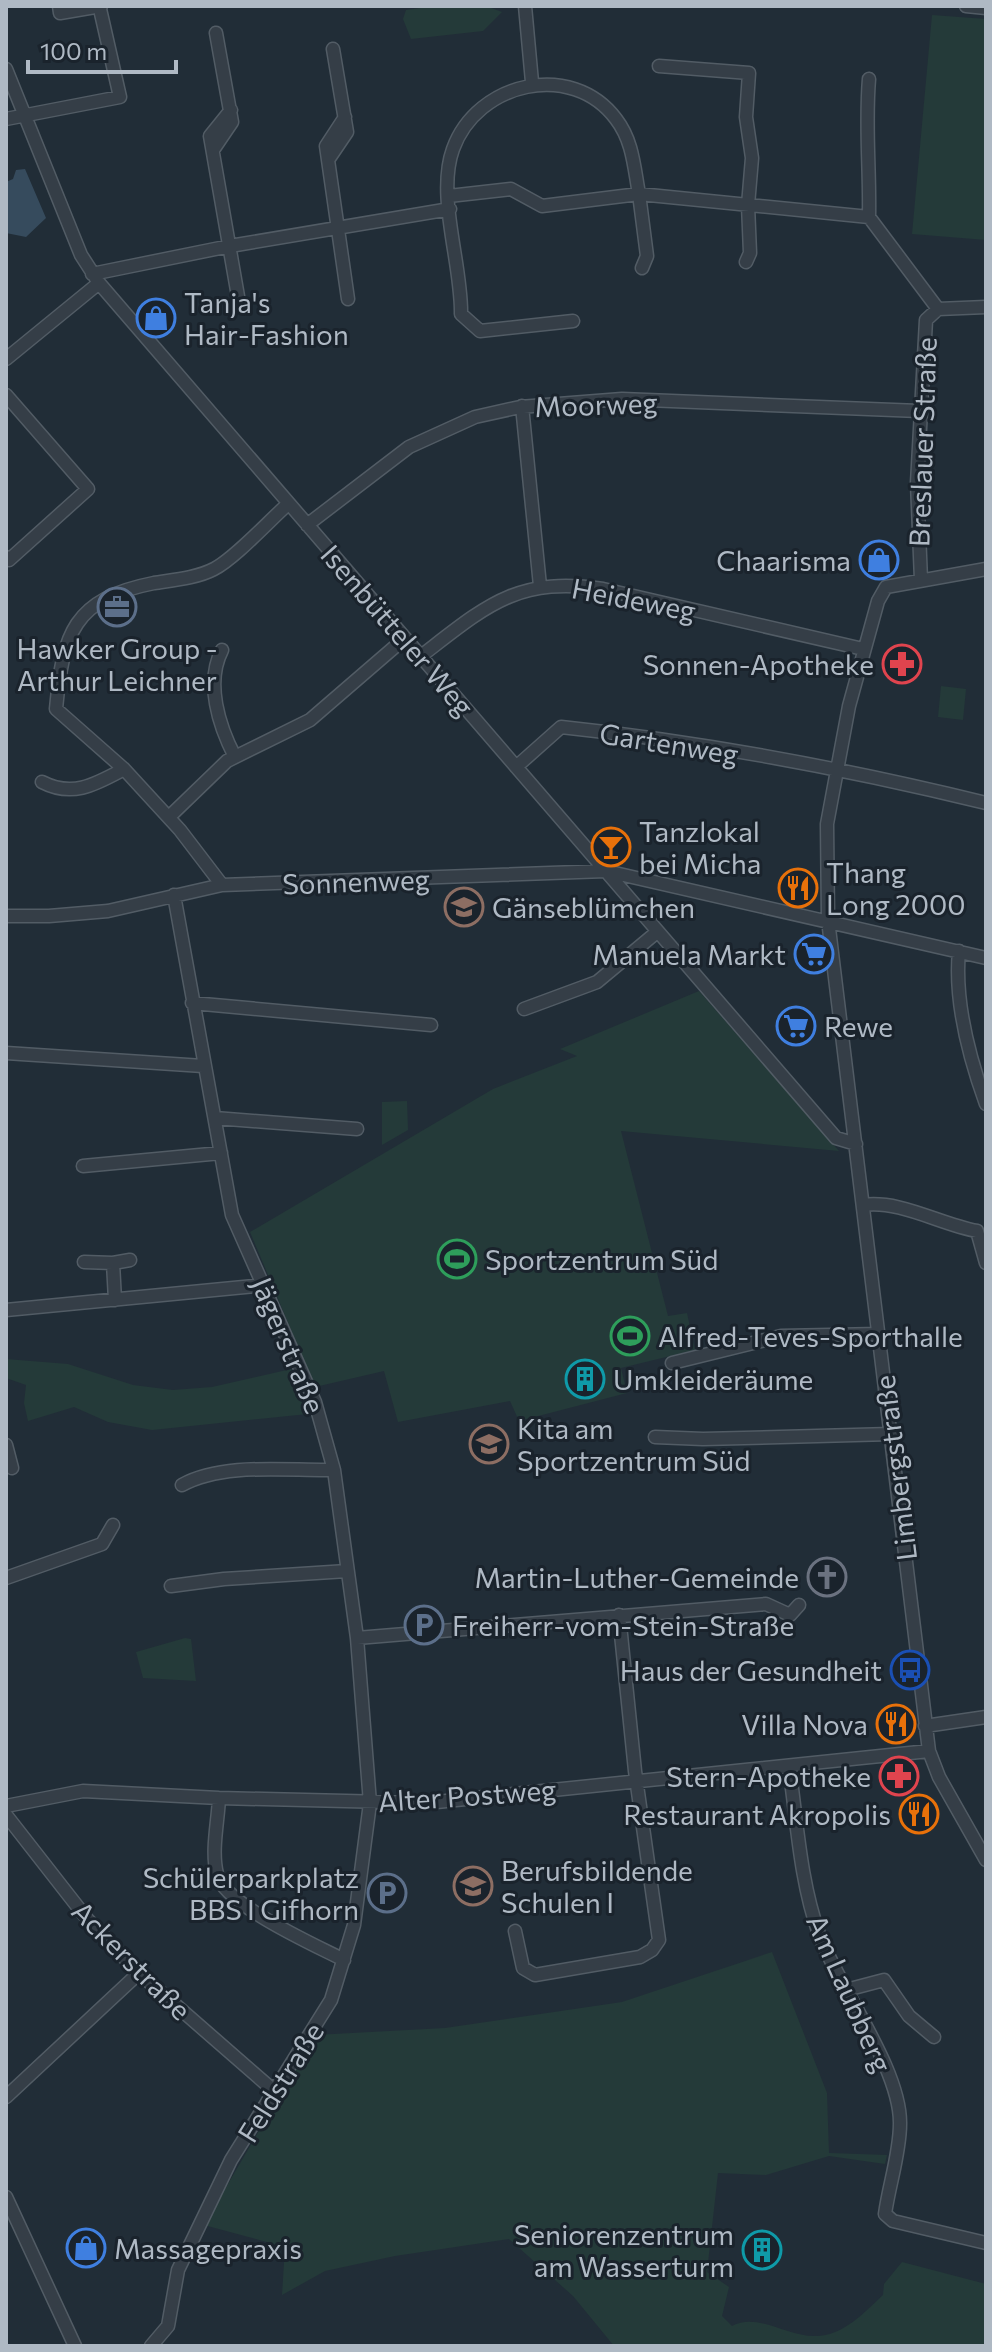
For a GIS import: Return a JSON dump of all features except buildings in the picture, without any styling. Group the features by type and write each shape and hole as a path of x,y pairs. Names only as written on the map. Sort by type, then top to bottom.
{"street":[{"path":"6,119 120,97 101,8 60,13 59,6"},
{"path":"525,6 532,82"},
{"path":"966,6 986,8"},
{"path":"216,33 231,110 210,136 239,302 244,306"},
{"path":"333,49 345,117 326,146 348,299"},
{"path":"659,66 749,73 746,117 752,158 748,205 750,253 746,262"},
{"name":"Isenbütteler Weg","path":"6,69 81,255 96,279 836,1138 856,1144"},
{"path":"869,79 866,135 870,163 869,217 938,309 986,307"},
{"path":"573,321 480,331 461,314 450,202 453,149 473,116 489,101 532,82 586,94 599,100 615,117 629,138 647,256 642,268"},
{"path":"6,359 96,279 230,246 339,228 511,189 542,206 639,194 869,217"},
{"name":"Breslauer Straße","path":"921,580 919,411 926,320 938,309"},
{"path":"6,395 88,489 9,560 6,557"},
{"name":"Moorweg","path":"307,525 409,447 475,417 522,406 622,399 919,411"},
{"path":"522,406 540,586"},
{"path":"222,885 169,817 124,769 56,709 60,664 79,620 103,598 121,590 215,569 288,504"},
{"path":"921,580 986,569"},
{"name":"Limbergstraße","path":"921,580 886,587 878,601 863,649 836,770 825,844 828,920 929,1751 939,1777 986,1860"},
{"name":"Heideweg","path":"421,656 496,601 540,586 603,589 863,649"},
{"path":"169,817 197,787 235,757 310,720 405,638"},
{"path":"222,650 214,672 214,695 225,738 235,757"},
{"name":"Gartenweg","path":"516,767 561,727 639,735 836,770"},
{"path":"42,782 56,789 87,789 124,769"},
{"path":"836,770 986,803"},
{"name":"Sonnenweg","path":"6,916 108,911 222,885 606,871 986,958"},
{"name":"Jägerstraße","path":"174,895 203,1066 237,1231 265,1285 315,1402 334,1470 357,1638 370,1803"},
{"path":"524,1009 597,982 657,932"},
{"path":"959,951 958,968 968,1045 986,1104"},
{"path":"192,1003 431,1025"},
{"path":"6,1053 203,1066"},
{"path":"215,1118 357,1129"},
{"path":"83,1166 221,1153"},
{"path":"863,1205 890,1205 949,1226 977,1231"},
{"path":"977,1231 986,1220"},
{"path":"977,1231 986,1263"},
{"path":"84,1262 130,1260"},
{"path":"113,1263 115,1300"},
{"path":"6,1310 265,1285"},
{"path":"672,1363 781,1336 879,1334"},
{"path":"655,1437 703,1439 891,1434"},
{"path":"6,1445 12,1468"},
{"path":"182,1485 197,1476 253,1471 334,1470"},
{"path":"6,1578 102,1544 113,1525"},
{"path":"171,1586 347,1571"},
{"path":"357,1638 766,1604 790,1615 799,1605"},
{"path":"515,1931 523,1968 535,1975 640,1957 652,1950 659,1940 619,1615"},
{"path":"925,1726 986,1717"},
{"name":"Alter Postweg","path":"6,1806 83,1791 427,1803 929,1751"},
{"name":"Am Laubberg","path":"789,1766 818,1931 885,2069 901,2123 885,2214 893,2221 986,2243"},
{"path":"219,1798 215,1865 224,1889 278,1925 344,1960"},
{"name":"Feldstraße","path":"151,2346 168,2326 178,2270 231,2160 331,2000 344,1960 365,1863 370,1803"},
{"name":"Ackerstraße","path":"6,1815 88,1920 139,1973 273,2090"},
{"path":"6,2097 139,1973"},
{"path":"846,1990 884,1980 909,2016 934,2037"},
{"path":"6,2197 75,2346"}],"green space":[{"path":"435,6 486,6 502,12 483,31 411,39 403,19 406,10"},
{"path":"932,15 986,19 986,240 912,234"},
{"path":"941,686 966,689 963,720 938,717"},
{"name":"Sportzentrum Süd","path":"699,991 839,1151 621,1131 668,1316 687,1313 695,1350 621,1368 627,1393 519,1421 510,1401 398,1422 384,1371 315,1387 250,1232 493,1089 577,1056 560,1049"},
{"path":"407,1101 408,1130 382,1145 382,1102"},
{"path":"6,1359 68,1364 133,1385 173,1390 212,1387 291,1369 308,1414 152,1430 108,1422 74,1407 28,1421 24,1403 26,1385 6,1378"},
{"path":"191,1639 196,1681 143,1678 136,1652"},
{"path":"772,1952 827,2093 829,2153 887,2155 885,2164 829,2156 766,2175 718,2173 707,2272 729,2287 722,2316 732,2326 752,2322 805,2335 826,2335 844,2328 869,2309 883,2295 884,2284 902,2262 986,2284 986,2346 614,2346 573,2296 509,2239 395,2256 325,2271 282,2295 285,2247 204,2225 315,2035 445,2028 622,2002"}],"water":[{"path":"25,169 46,218 26,237 6,233 6,182 13,179 16,170"}],"place":[{"name":"Tanja's Hair-Fashion","path":"156,318"},
{"name":"Chaarisma","path":"879,560"},
{"name":"Hawker Group - Arthur Leichner","path":"117,607"},
{"name":"Sonnen-Apotheke","path":"902,664"},
{"name":"Tanzlokal bei Micha","path":"611,847"},
{"name":"Thang Long 2000","path":"798,888"},
{"name":"Gänseblümchen","path":"464,907"},
{"name":"Manuela Markt","path":"814,954"},
{"name":"Rewe","path":"796,1026"},
{"name":"Sportzentrum Süd","path":"457,1259"},
{"name":"Alfred-Teves-Sporthalle","path":"630,1336"},
{"name":"Umkleideräume","path":"585,1379"},
{"name":"Kita am Sportzentrum Süd","path":"489,1444"},
{"name":"Martin-Luther-Gemeinde","path":"827,1577"},
{"name":"Freiherr-vom-Stein-Straße","path":"424,1625"},
{"name":"Haus der Gesundheit","path":"910,1670"},
{"name":"Villa Nova","path":"896,1724"},
{"name":"Stern-Apotheke","path":"899,1776"},
{"name":"Restaurant Akropolis","path":"919,1814"},
{"name":"Berufsbildende Schulen I","path":"473,1886"},
{"name":"Schülerparkplatz BBS I Gifhorn","path":"387,1893"},
{"name":"Massagepraxis","path":"86,2248"},
{"name":"Seniorenzentrum am Wasserturm","path":"762,2250"}]}
